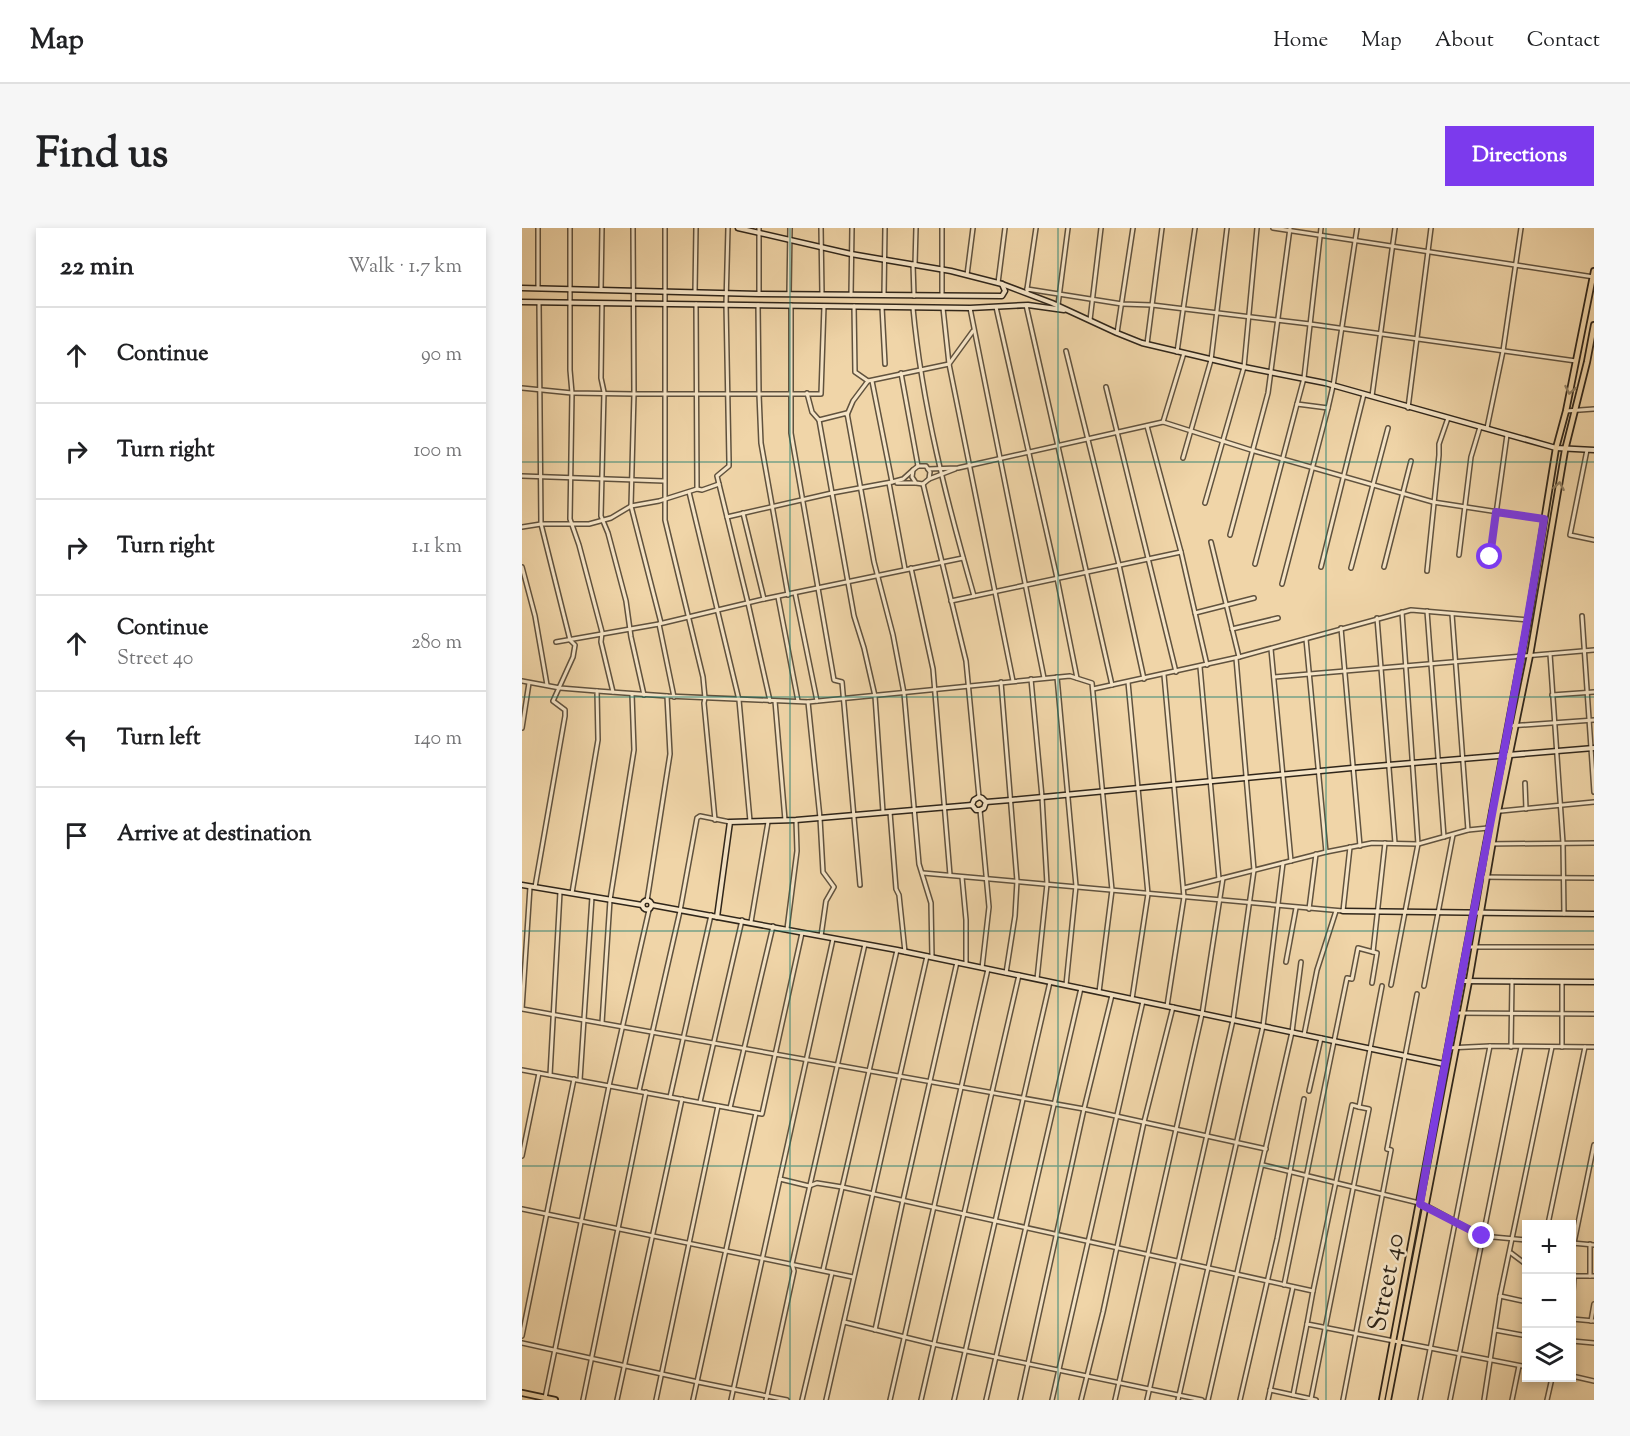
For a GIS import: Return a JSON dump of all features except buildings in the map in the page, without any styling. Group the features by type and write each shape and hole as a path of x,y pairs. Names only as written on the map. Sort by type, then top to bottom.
{"main road":[{"path":"738,228 759,230 790,240 851,254 967,275 1027,291 1116,333 1147,344 1211,360 1304,378 1556,448 1594,450"},
{"name":"Street 40","path":"1382,1400 1396,1342 1423,1204 1444,1064 1528,620 1556,448 1566,411 1594,271"},
{"path":"522,288 759,294 1002,296 1005,291 1000,284"},
{"path":"522,302 943,308 1026,305 1068,310"},
{"path":"1423,1204 1463,1013 1498,811 1530,656 1565,450 1594,325"},
{"path":"972,805 979,797 986,802 1593,748"},
{"path":"972,805 976,810 980,810 984,808 986,802"},
{"path":"717,917 730,822 768,822 972,805"},
{"path":"522,885 642,905 645,910 650,908 711,915 803,931 1444,1064"},
{"path":"642,905 647,900 650,901 650,908"},
{"path":"1343,911 1437,914 1594,914"},
{"path":"1461,981 1594,982"},
{"path":"1388,1400 1396,1342"},
{"path":"522,1393 555,1400"}],"street":[{"path":"538,228 538,288"},
{"path":"570,228 572,393 570,519 602,634 601,642 613,692"},
{"path":"601,290 602,228"},
{"path":"633,228 634,394 631,506 660,624 674,697"},
{"path":"665,228 665,520 704,677 704,703 715,820"},
{"path":"695,292 696,228"},
{"path":"728,228 726,304 729,461 725,470 717,474 770,701"},
{"path":"789,293 790,228"},
{"path":"821,228 822,294"},
{"path":"851,295 852,228"},
{"path":"884,295 885,228"},
{"path":"914,296 916,228"},
{"path":"942,228 942,296"},
{"path":"967,275 973,228"},
{"path":"1000,284 1005,228"},
{"path":"1036,228 1027,291 1093,298 1122,304 1152,305 1310,324 1576,361"},
{"path":"1058,305 1068,228"},
{"path":"1089,320 1101,228"},
{"path":"1116,333 1133,228"},
{"path":"1147,344 1161,228"},
{"path":"1177,352 1195,228"},
{"path":"1183,459 1211,360 1227,228"},
{"path":"1205,502 1244,367 1257,228"},
{"path":"1273,228 1593,278"},
{"path":"1255,564 1304,378 1321,228"},
{"path":"1282,584 1334,386 1357,228"},
{"path":"1372,396 1395,228"},
{"path":"1408,408 1431,228"},
{"path":"1486,428 1503,351 1521,228"},
{"path":"1230,535 1272,372 1290,229"},
{"path":"759,230 759,294"},
{"path":"539,302 541,524 570,640 575,645 574,653 553,701 565,710 565,716 532,887 522,1009 1054,1103 1266,1149"},
{"path":"602,304 601,378 604,392 601,516 608,533 626,601 644,695"},
{"path":"696,304 697,489"},
{"path":"758,305 761,443 788,595"},
{"path":"791,305 791,433 816,588 834,680 842,682 860,885"},
{"path":"1026,305 1112,685"},
{"path":"522,388 572,393 821,394 824,306"},
{"path":"854,306 855,372 870,381 891,483 905,569"},
{"path":"996,306 1077,678"},
{"path":"882,307 885,364"},
{"path":"913,307 920,369 942,475 974,596"},
{"path":"943,308 950,364 1013,681"},
{"path":"970,308 1044,678"},
{"path":"826,1400 872,1194 930,957 931,903 920,864 904,693 879,575 874,562 847,415 853,400 870,381 950,364 974,329"},
{"path":"1066,351 1119,565 1144,679"},
{"path":"1163,422 1184,353"},
{"path":"901,373 918,466"},
{"path":"1106,387 1176,672"},
{"path":"807,393 812,412 819,420 854,616 864,648 874,696 883,812"},
{"path":"1321,567 1364,394"},
{"path":"1298,404 1328,408"},
{"path":"1566,411 1594,409"},
{"path":"819,420 847,413 847,415"},
{"path":"1427,571 1439,444 1448,418"},
{"path":"924,484 929,479 969,465 1118,434 1163,422 1222,442 1433,502 1544,519"},
{"path":"1147,426 1181,552 1207,665"},
{"path":"1459,555 1471,457 1480,427"},
{"path":"1351,568 1388,428"},
{"path":"1490,557 1507,435"},
{"path":"1587,450 1570,535 1594,540"},
{"path":"1384,567 1411,461"},
{"path":"891,483 903,479 918,466"},
{"path":"918,466 928,469 958,468"},
{"path":"928,469 929,479"},
{"path":"913,470 912,477 916,483"},
{"path":"522,476 665,481"},
{"path":"727,517 862,487 891,483 924,484"},
{"path":"522,527 541,524 589,524 620,514 631,506 719,484"},
{"path":"924,484 966,661 979,797"},
{"path":"689,492 739,700 750,821"},
{"path":"743,513 764,599"},
{"path":"1147,1400 1233,1020 1254,870 1238,658 1211,542"},
{"path":"951,601 1181,552"},
{"path":"556,642 660,624 764,599 963,558"},
{"path":"522,567 535,616 547,685"},
{"path":"911,568 933,669 950,876"},
{"path":"795,593 817,701"},
{"path":"778,597 799,702"},
{"path":"1195,613 1254,598"},
{"path":"1093,689 1238,658 1411,610 1528,620"},
{"path":"1427,611 1444,837"},
{"path":"1391,985 1418,844 1402,612"},
{"path":"1452,614 1468,830"},
{"path":"1582,616 1587,692 1592,720 1594,792"},
{"path":"1232,629 1278,618"},
{"path":"1377,618 1395,843"},
{"path":"1341,628 1360,846"},
{"path":"1306,639 1326,852"},
{"path":"1271,649 1291,861"},
{"path":"1274,677 1594,650"},
{"path":"1550,654 1563,843 1564,914"},
{"path":"1115,1400 1202,1014 1219,900 1221,878 1200,667"},
{"path":"1164,675 1184,888 1167,1006"},
{"path":"522,681 560,688 644,695 799,702 1070,676 1092,683 1112,890 1099,992"},
{"path":"1058,677 1076,886 1066,985"},
{"path":"1031,680 1042,797 1047,884 1037,979"},
{"path":"1001,682 1017,881 1015,916 1006,973"},
{"path":"1128,682 1148,894 1132,999"},
{"path":"522,728 529,683"},
{"path":"572,893 598,740 597,691"},
{"path":"1552,695 1594,692"},
{"path":"602,1023 610,900 634,750 632,694"},
{"path":"647,900 670,754 667,696"},
{"path":"775,701 784,820"},
{"path":"808,702 823,872 834,887 826,901 821,936"},
{"path":"1508,726 1592,720"},
{"path":"1525,783 1526,809"},
{"path":"1491,812 1594,802"},
{"path":"980,810 989,907 982,968"},
{"path":"890,812 896,890 899,895 905,952"},
{"path":"639,1091 680,911 697,818 700,816 730,822"},
{"path":"787,929 797,851 796,820"},
{"path":"752,922 768,822"},
{"path":"1184,888 1350,847 1385,843 1418,844 1468,830 1488,828"},
{"path":"1424,986 1453,835"},
{"path":"1373,952 1385,843"},
{"path":"1485,844 1594,843"},
{"path":"923,873 1277,907 1343,911 1350,847"},
{"path":"1310,909 1316,854"},
{"path":"1178,1400 1263,1026 1282,863"},
{"path":"962,877 966,920 966,964"},
{"path":"1479,877 1594,878"},
{"path":"550,1075 560,892"},
{"path":"580,1080 592,897"},
{"path":"545,1399 609,1086 650,908"},
{"path":"1286,962 1296,908"},
{"path":"1304,1035 1317,970 1336,910"},
{"path":"670,1097 711,915"},
{"path":"700,1102 742,920"},
{"path":"730,1108 773,926"},
{"path":"522,1070 762,1114 803,931"},
{"path":"731,1400 833,939"},
{"path":"766,1398 794,1271 792,1264 809,1186 865,944"},
{"path":"1467,947 1594,947"},
{"path":"1284,1285 1347,978 1352,979 1358,948 1377,953 1372,983"},
{"path":"823,1270 897,950"},
{"path":"875,1330 957,962"},
{"path":"1208,1400 1292,1032 1301,962"},
{"path":"890,1400 988,969"},
{"path":"921,1400 1019,975"},
{"path":"1511,1047 1512,981"},
{"path":"954,1400 1050,982"},
{"path":"1562,982 1562,1047"},
{"path":"1359,1107 1382,986"},
{"path":"986,1400 1081,988"},
{"path":"1343,1400 1383,1194 1391,1150 1387,1149 1417,994"},
{"path":"1020,1400 1084,1109 1112,995"},
{"path":"1052,1400 1143,1001"},
{"path":"1081,1400 1144,1122 1173,1007"},
{"path":"1455,1013 1594,1014"},
{"path":"1309,1091 1321,1038"},
{"path":"1420,1400 1490,1046"},
{"path":"1450,1400 1521,1047"},
{"path":"1484,1400 1500,1296 1514,1239 1552,1047"},
{"path":"1549,1220 1585,1047"},
{"path":"1447,1048 1594,1047"},
{"path":"522,1156 539,1073"},
{"path":"522,1335 574,1079"},
{"path":"583,1400 646,1092"},
{"path":"617,1400 682,1099"},
{"path":"1240,1400 1304,1099"},
{"path":"1293,1395 1352,1105 1369,1109 1311,1399"},
{"path":"656,1400 718,1106"},
{"path":"693,1400 756,1113"},
{"path":"1576,1229 1594,1145"},
{"path":"1263,1166 1423,1204 1482,1236 1522,1240"},
{"path":"780,1179 809,1186 818,1183 842,1187 1313,1291"},
{"path":"522,1209 853,1276"},
{"path":"1576,1243 1592,1245 1592,1276 1576,1276"},
{"path":"1511,1253 1522,1261"},
{"path":"802,1400 832,1273"},
{"path":"1268,1400 1293,1287"},
{"path":"1500,1296 1522,1301"},
{"path":"1576,1319 1593,1321 1594,1304"},
{"path":"843,1322 933,1344 1202,1400"},
{"path":"1307,1324 1522,1366"},
{"path":"1495,1330 1522,1335"},
{"path":"1576,1341 1594,1343"},
{"path":"522,1343 766,1398 787,1400"},
{"path":"1512,1400 1519,1366"},
{"path":"1576,1377 1594,1381"},
{"path":"1547,1400 1551,1382"},
{"path":"1270,1390 1316,1400"}],"route":[{"path":"1482,1236 1420,1204 1444,1064 1528,620 1544,519 1496,512 1490,557"}]}
